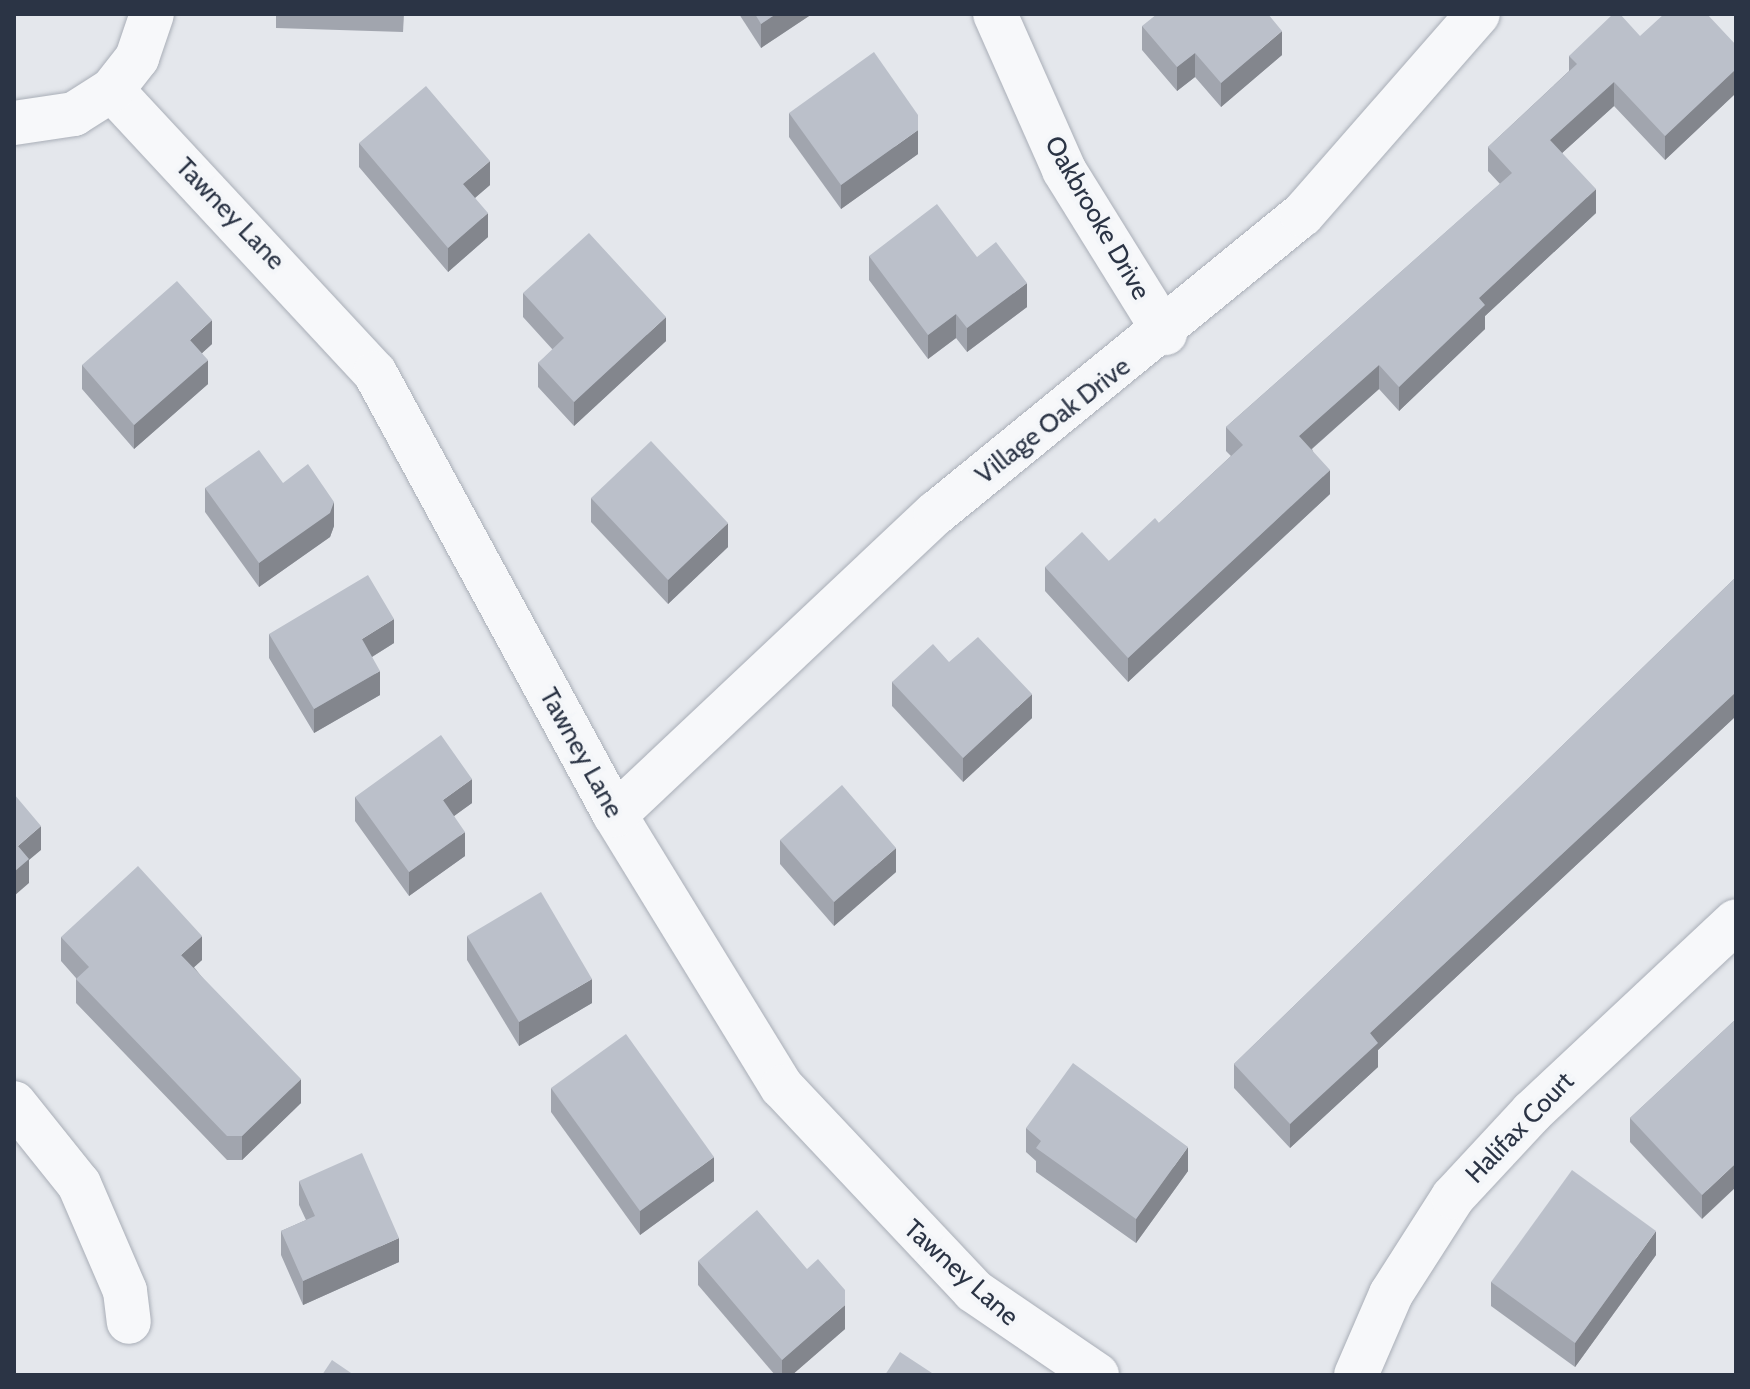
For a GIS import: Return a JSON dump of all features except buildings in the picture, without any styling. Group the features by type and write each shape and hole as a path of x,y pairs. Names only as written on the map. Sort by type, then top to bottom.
{"street":[{"path":"14,123 74,114 112,90 137,58 152,14"},
{"name":"Oakbrooke Drive","path":"995,14 1064,170 1165,333"},
{"name":"Village Oak Drive","path":"615,815 936,513 1165,333 1302,215 1478,14"},
{"name":"Tawney Lane","path":"112,90 375,373 615,815 782,1087 974,1291 1097,1375"},
{"name":"Halifax Court","path":"1356,1375 1391,1294 1453,1197 1532,1112 1736,921"},
{"path":"14,1103 79,1184 125,1291 129,1322"}]}
